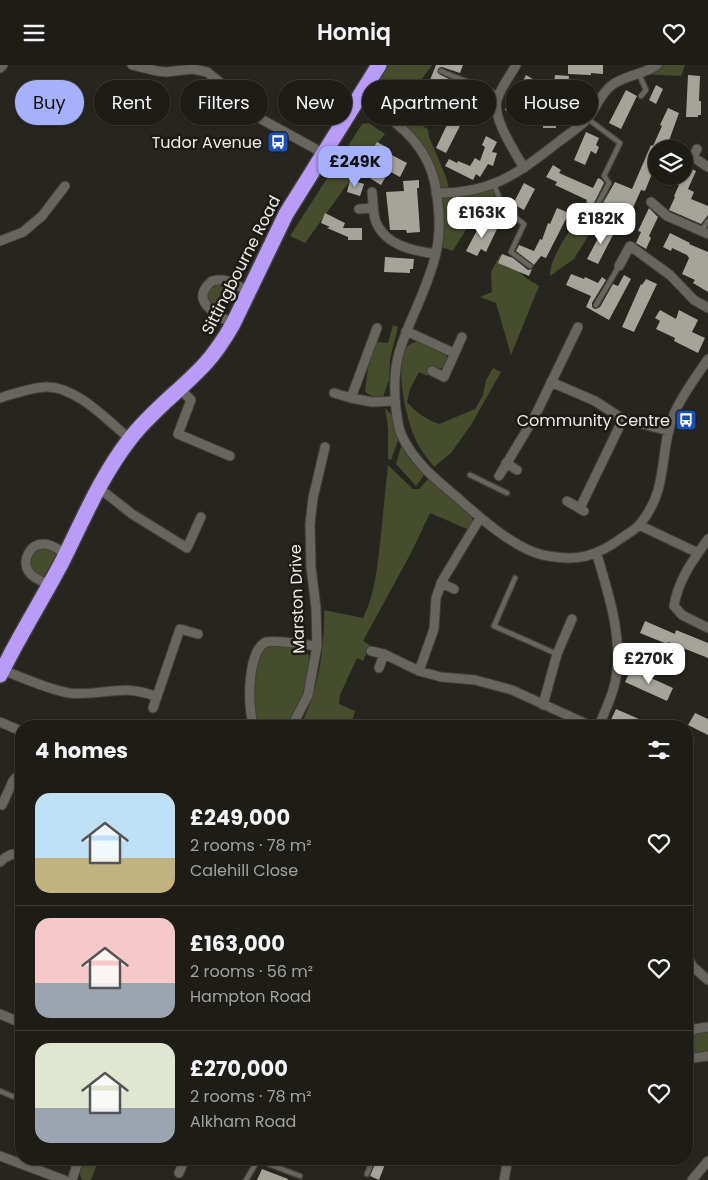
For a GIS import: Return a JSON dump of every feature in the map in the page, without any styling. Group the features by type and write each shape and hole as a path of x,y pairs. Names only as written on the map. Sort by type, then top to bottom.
{"highway":[{"name":"Sittingbourne Road","path":"1,673 50,585 98,488 130,439 206,363 233,324 286,214 379,65"}],"street":[{"path":"0,68 3,65"},
{"path":"132,65 166,72 193,69 207,72 261,119 323,153"},
{"path":"516,65 499,95 496,109 524,168"},
{"path":"598,100 611,86 657,65"},
{"path":"357,98 391,119 416,141 427,161 436,193 438,222 436,254 422,298 406,331 398,355 395,375 395,401 401,435 422,466 480,518 514,541 540,554 559,558 597,555 639,525 654,505 660,487 669,431 674,414 708,359"},
{"path":"436,193 459,193 494,184 524,168 580,125"},
{"path":"696,149 692,157 708,167"},
{"path":"0,241 23,232 42,216 65,186"},
{"path":"372,192 373,207 378,227 392,240 406,248 436,254"},
{"path":"651,202 667,216 686,226 705,232"},
{"path":"359,209 373,207"},
{"path":"619,266 630,246 670,275 694,300 708,308"},
{"path":"233,324 210,311 203,298 204,293 212,281 222,279 248,291"},
{"path":"499,476 534,418 578,327"},
{"path":"406,331 454,353"},
{"path":"351,399 378,333"},
{"path":"432,371 444,377 462,337"},
{"path":"551,382 595,401 623,419 669,431"},
{"path":"0,398 48,386 66,389 83,400 130,439"},
{"path":"180,389 191,401 178,434 230,456"},
{"path":"334,393 351,399 372,402 395,401"},
{"path":"567,501 582,510 623,419"},
{"name":"Marston Drive","path":"295,720 308,695 316,646 316,609 311,567 310,524 315,466 325,447"},
{"path":"506,463 517,470"},
{"path":"98,488 132,514 187,548 201,517"},
{"path":"419,671 434,629 436,597 441,583 480,518"},
{"path":"639,525 698,553"},
{"path":"708,539 682,580 676,593 674,606 682,615 708,628"},
{"path":"50,585 30,574 27,569 27,555 34,546 45,543 66,554"},
{"path":"597,555 615,622 618,648 614,688 601,720"},
{"path":"441,583 454,589"},
{"path":"543,705 558,654 572,619"},
{"path":"153,708 180,629 198,634"},
{"path":"253,720 250,709 252,661 261,646 268,641 316,646"},
{"path":"371,651 384,654 419,671 441,677 475,680 512,690 577,720"},
{"path":"379,668 384,654"},
{"path":"1,673 67,692 89,693 126,689 142,691 157,697"},
{"path":"0,722 15,728"},
{"path":"2,805 15,779"},
{"path":"0,862 15,853"},
{"path":"693,967 708,980"},
{"path":"0,1014 15,1020"},
{"path":"693,1030 708,1027"},
{"path":"693,1058 708,1056"},
{"path":"0,1156 15,1162"},
{"path":"692,1180 708,1161"},
{"path":"24,1165 64,1180"},
{"path":"72,1180 78,1165"},
{"path":"179,1173 182,1165"},
{"path":"504,1180 507,1165"}],"lane":[{"path":"441,71 458,79 479,85 499,95"},
{"path":"639,74 646,90 641,96"},
{"path":"592,215 609,183 604,176 620,143 596,125"},
{"path":"494,184 502,207 524,224 511,252 530,266"},
{"path":"705,232 708,221"},
{"path":"596,305 619,266"},
{"path":"470,475 507,493"},
{"path":"494,487 499,476"},
{"path":"491,631 515,578"},
{"path":"494,626 558,654"},
{"path":"0,1091 15,1097"},
{"path":"246,1180 255,1165"},
{"path":"271,1165 300,1176"},
{"path":"367,1174 371,1165"}],"green space":[{"path":"379,65 432,65 421,80 369,80"},
{"path":"657,65 685,65 681,76 639,74"},
{"path":"362,90 362,102 357,98"},
{"path":"362,124 372,125 385,134 305,243 290,236"},
{"path":"393,125 423,125 428,129 429,137 446,177 450,193 494,184 499,200 477,216 453,251 438,246 436,193 415,142"},
{"path":"583,210 598,220 574,259 550,276 557,251"},
{"path":"500,255 526,278 539,286 511,355 496,303 480,297 492,292 491,272"},
{"path":"221,283 234,288 225,311 222,313 212,305 207,297 210,289"},
{"path":"393,325 398,327 390,359 389,380 383,397 373,396 365,391 369,360 377,342 388,343"},
{"path":"421,341 444,352 447,356 445,366 440,369 431,367 427,376 419,372 410,389 407,402 421,415 439,424 475,409 483,395 486,380 493,368 501,372 471,425 451,453 434,467 415,438 405,406 401,379 403,355 407,347"},
{"path":"385,408 392,415 399,438 391,460 388,459 388,428"},
{"path":"403,440 424,475 416,486 396,464"},
{"path":"388,465 413,489 419,489 428,479 470,514 473,520 472,526 467,529 430,513 411,553 363,641 370,645 363,661 357,658 340,695 339,704 355,711 353,720 303,720 316,685 322,655 324,610 363,618 370,600 378,562"},
{"path":"42,547 53,550 58,556 48,576 41,576 36,573 29,564 34,551"},
{"path":"268,641 298,648 309,655 303,692 292,720 252,720 256,654"},
{"path":"708,1027 708,1056 693,1058 693,1034"},
{"path":"81,1165 97,1165 91,1180 82,1180"}],"building":[{"path":"436,65 463,65 460,73 442,67 438,69 439,74 451,80 430,80"},
{"path":"568,65 603,65 603,74 568,74"},
{"path":"526,75 534,80 524,80"},
{"path":"555,75 569,76 569,80 554,80"},
{"path":"688,75 700,76 699,101 701,101 701,115 698,115 698,117 686,117"},
{"path":"656,85 663,89 656,104 649,100"},
{"path":"626,90 637,96 621,129 609,123"},
{"path":"668,108 679,113 669,140 656,140 662,126 660,125"},
{"path":"447,125 460,125 446,153 436,148"},
{"path":"543,125 556,125 556,128 543,128"},
{"path":"586,132 599,138 596,145 599,147 596,154 591,151 585,165 574,160"},
{"path":"486,136 497,142 492,152 497,153 493,166 488,164 480,177 476,174 473,180 445,166 449,159 470,166 475,158 480,161 485,147 482,145"},
{"path":"377,142 390,149 388,153 407,163 400,177 389,171 381,185 368,177 377,162 369,157"},
{"path":"648,152 648,184 645,191 641,190 631,212 628,210 625,217 618,214 617,216 600,208 615,182 632,189"},
{"path":"553,165 561,170 559,173 593,188 598,178 602,180 604,183 593,205 586,202 587,200 555,185 557,182 546,177"},
{"path":"350,180 364,184 360,196 347,192"},
{"path":"419,180 419,188 417,188 420,232 407,233 406,230 390,230 386,192 404,191 403,181"},
{"path":"524,183 535,189 524,210 513,204"},
{"path":"679,185 690,185 688,189 694,192 691,199 708,206 708,215 701,224 669,210"},
{"path":"557,208 569,213 546,258 541,256 534,265 516,251 519,245 534,251 540,239 542,240 548,223 550,224"},
{"path":"649,208 658,217 649,236 651,238 646,249 636,243 641,232 638,231"},
{"path":"325,213 345,223 343,228 362,228 362,240 348,240 348,237 327,228 330,227 321,223"},
{"path":"482,221 497,229 486,252 481,249 477,256 466,251"},
{"path":"605,225 615,231 598,264 587,259"},
{"path":"670,233 708,252 708,292 693,283 695,280 682,274 689,258 687,255 672,248 671,251 663,247"},
{"path":"502,254 513,258 528,270 532,269 529,276 498,263"},
{"path":"385,257 414,259 413,269 410,269 410,273 384,272"},
{"path":"571,274 584,279 585,277 598,283 602,277 606,280 592,303 592,307 595,309 600,307 613,284 618,286 624,275 631,279 609,320 586,307 591,296 566,285"},
{"path":"646,279 657,284 634,332 622,327 641,284"},
{"path":"660,310 676,319 679,310 698,320 692,332 705,338 698,353 674,341 675,338 656,329 660,321 655,318"},
{"path":"645,621 675,634 676,630 708,643 708,658 640,633"},
{"path":"631,669 673,688 667,701 625,682"},
{"path":"616,709 641,720 611,720"},
{"path":"695,713 708,719 708,735 693,728 693,720 691,720"},
{"path":"375,1165 385,1165 379,1180 370,1176"},
{"path":"262,1169 288,1179 288,1180 257,1180"}],"place":[{"name":"Tudor Avenue","path":"278,142"},
{"name":"Community Centre","path":"686,420"}]}
